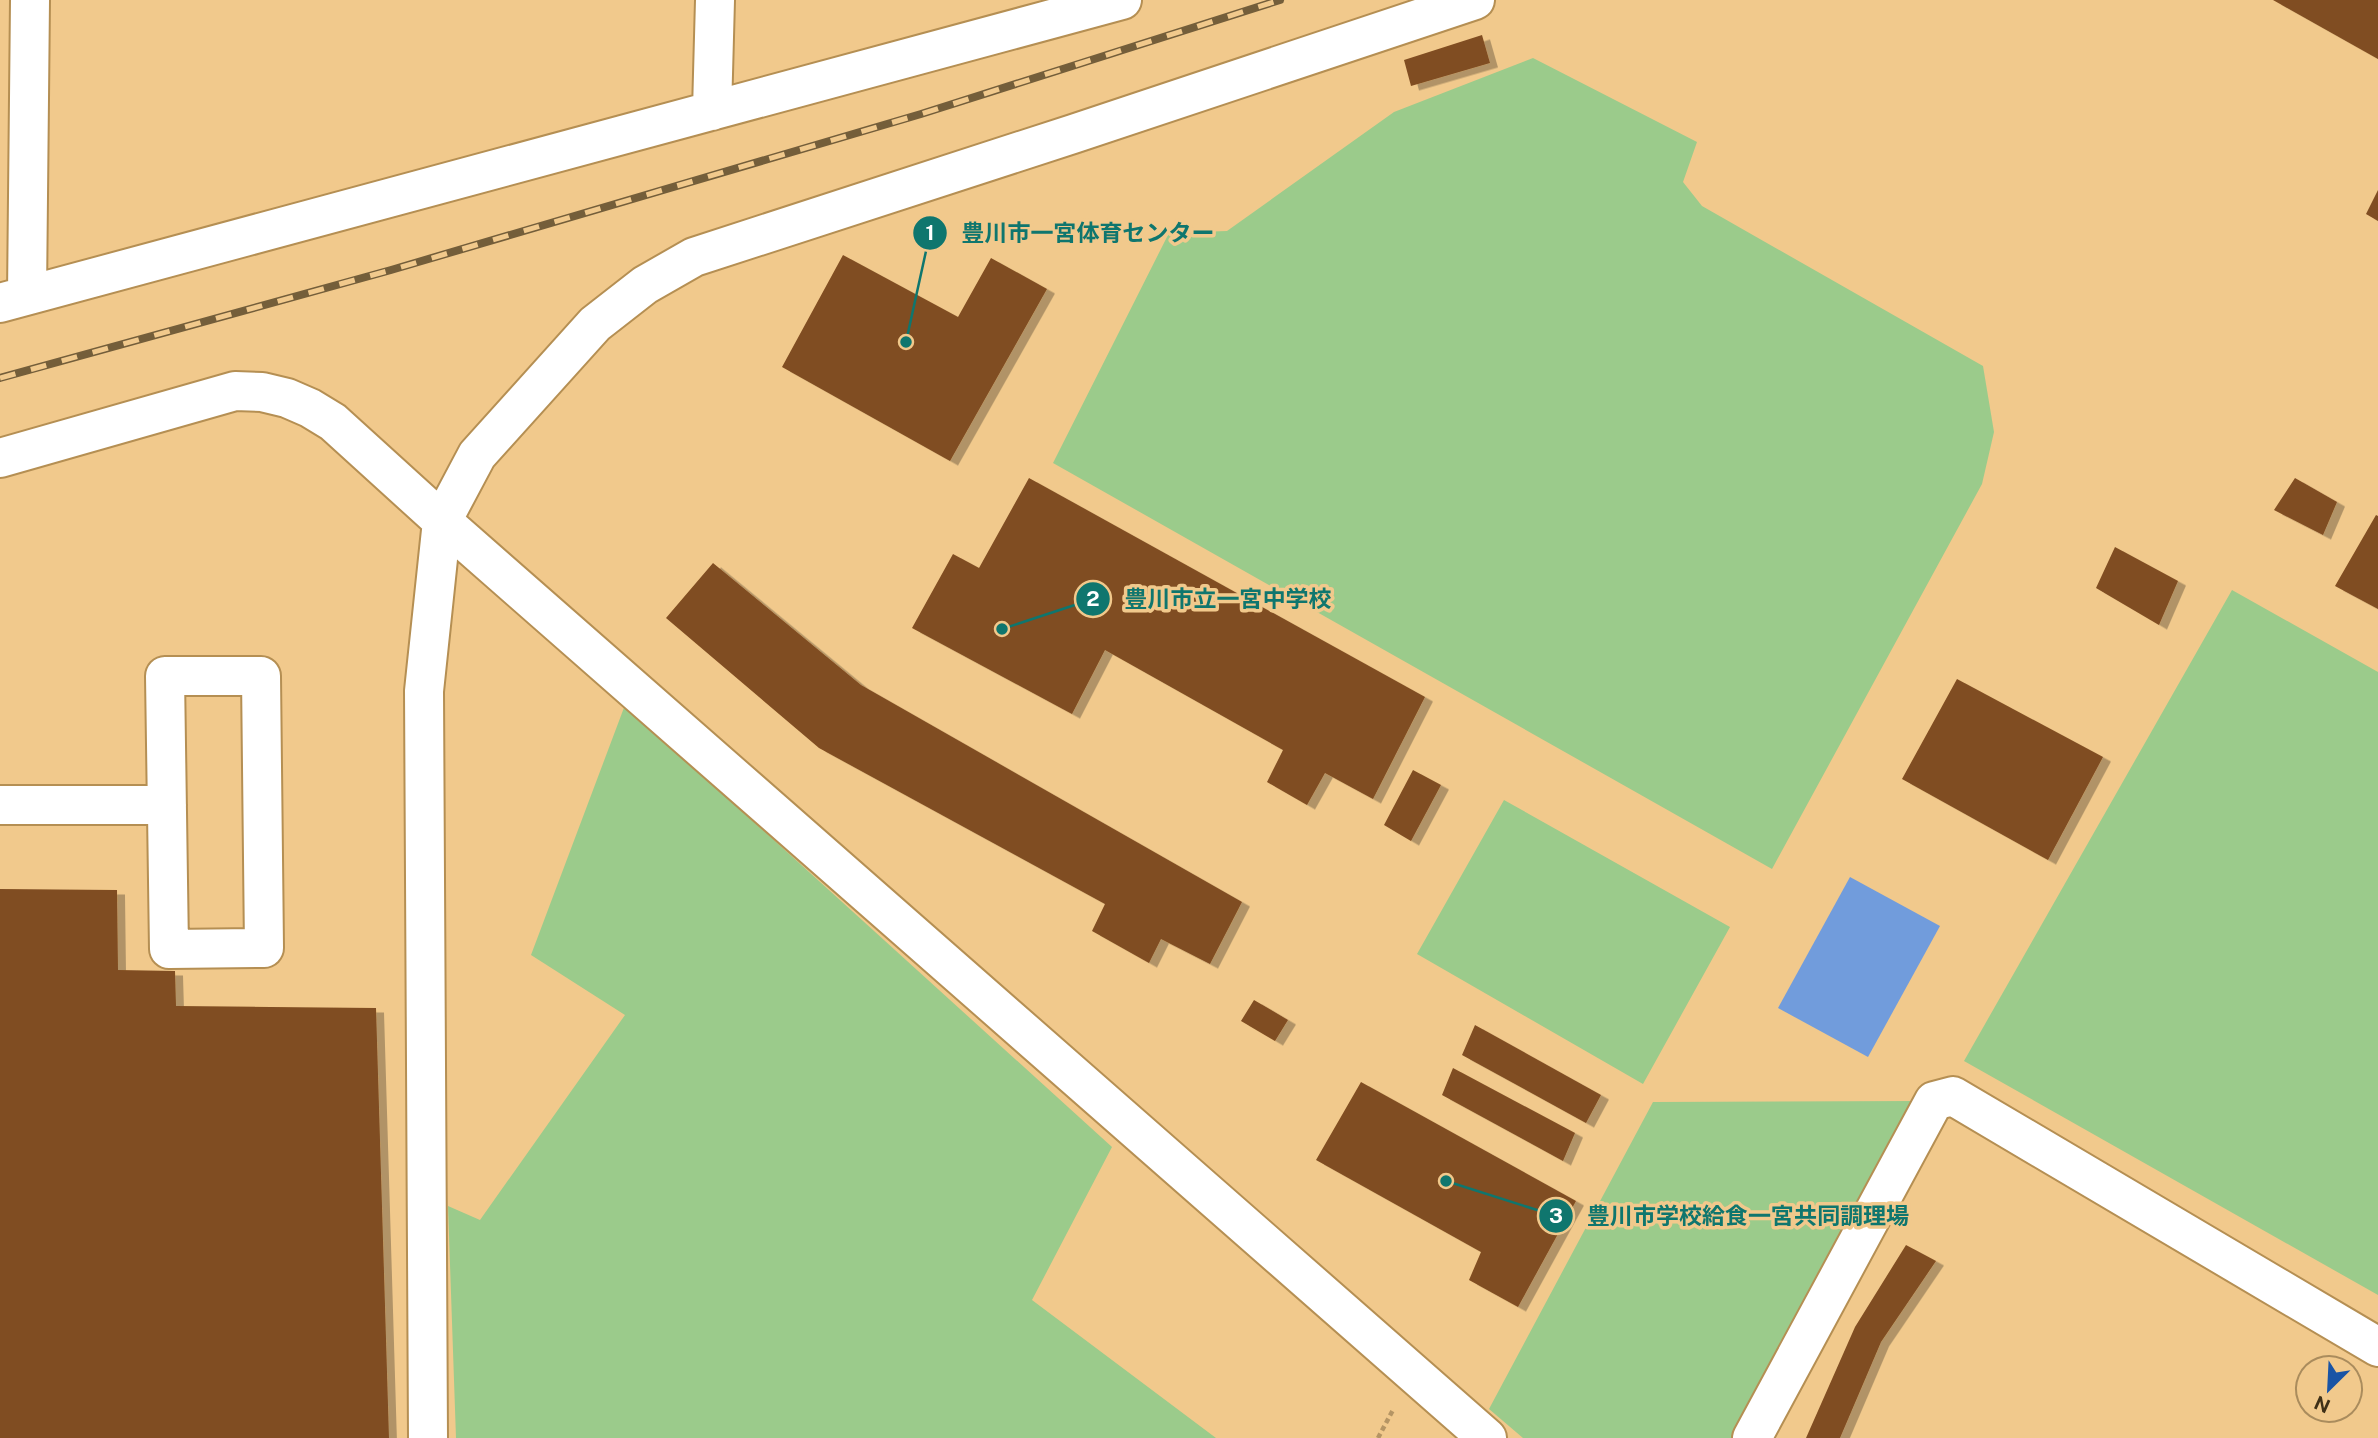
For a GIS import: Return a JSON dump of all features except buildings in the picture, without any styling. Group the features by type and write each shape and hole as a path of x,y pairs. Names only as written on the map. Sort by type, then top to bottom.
{"street":[{"path":"30,0 14,299 712,111 1051,10 1122,0"},
{"path":"712,111 715,0"},
{"path":"428,1438 424,691 442,521 477,455 595,324 645,285 694,257 1060,139 1475,0"},
{"path":"0,458 235,391 262,392 287,398 333,422 442,521 1487,1438"},
{"path":"165,676 261,677 264,948 169,949 167,806 165,676"},
{"path":"0,805 167,806"},
{"path":"1752,1438 1934,1101 1953,1096 2378,1347"}],"green space":[{"path":"1533,58 1697,142 1683,182 1702,206 1983,366 1994,432 1982,484 1772,869 1053,463 1169,233 1227,231 1394,112"},
{"path":"2232,590 2378,672 2378,1295 1964,1061"},
{"path":"625,705 1112,1147 1032,1300 1216,1438 456,1438 448,1206 480,1220 625,1015 531,955"},
{"path":"1504,800 1730,927 1643,1084 1417,954"},
{"path":"1920,1101 1743,1438 1523,1438 1489,1409 1653,1102"}],"water":[{"path":"1850,877 1940,926 1868,1057 1778,1008"}],"railway":[{"path":"0,378 391,270 921,114 1280,0"}],"place":[{"name":"豊川市一宮体育センター","path":"906,342"},
{"name":"豊川市立一宮中学校","path":"1002,629"},
{"name":"豊川市学校給食一宮共同調理場","path":"1446,1181"}]}
